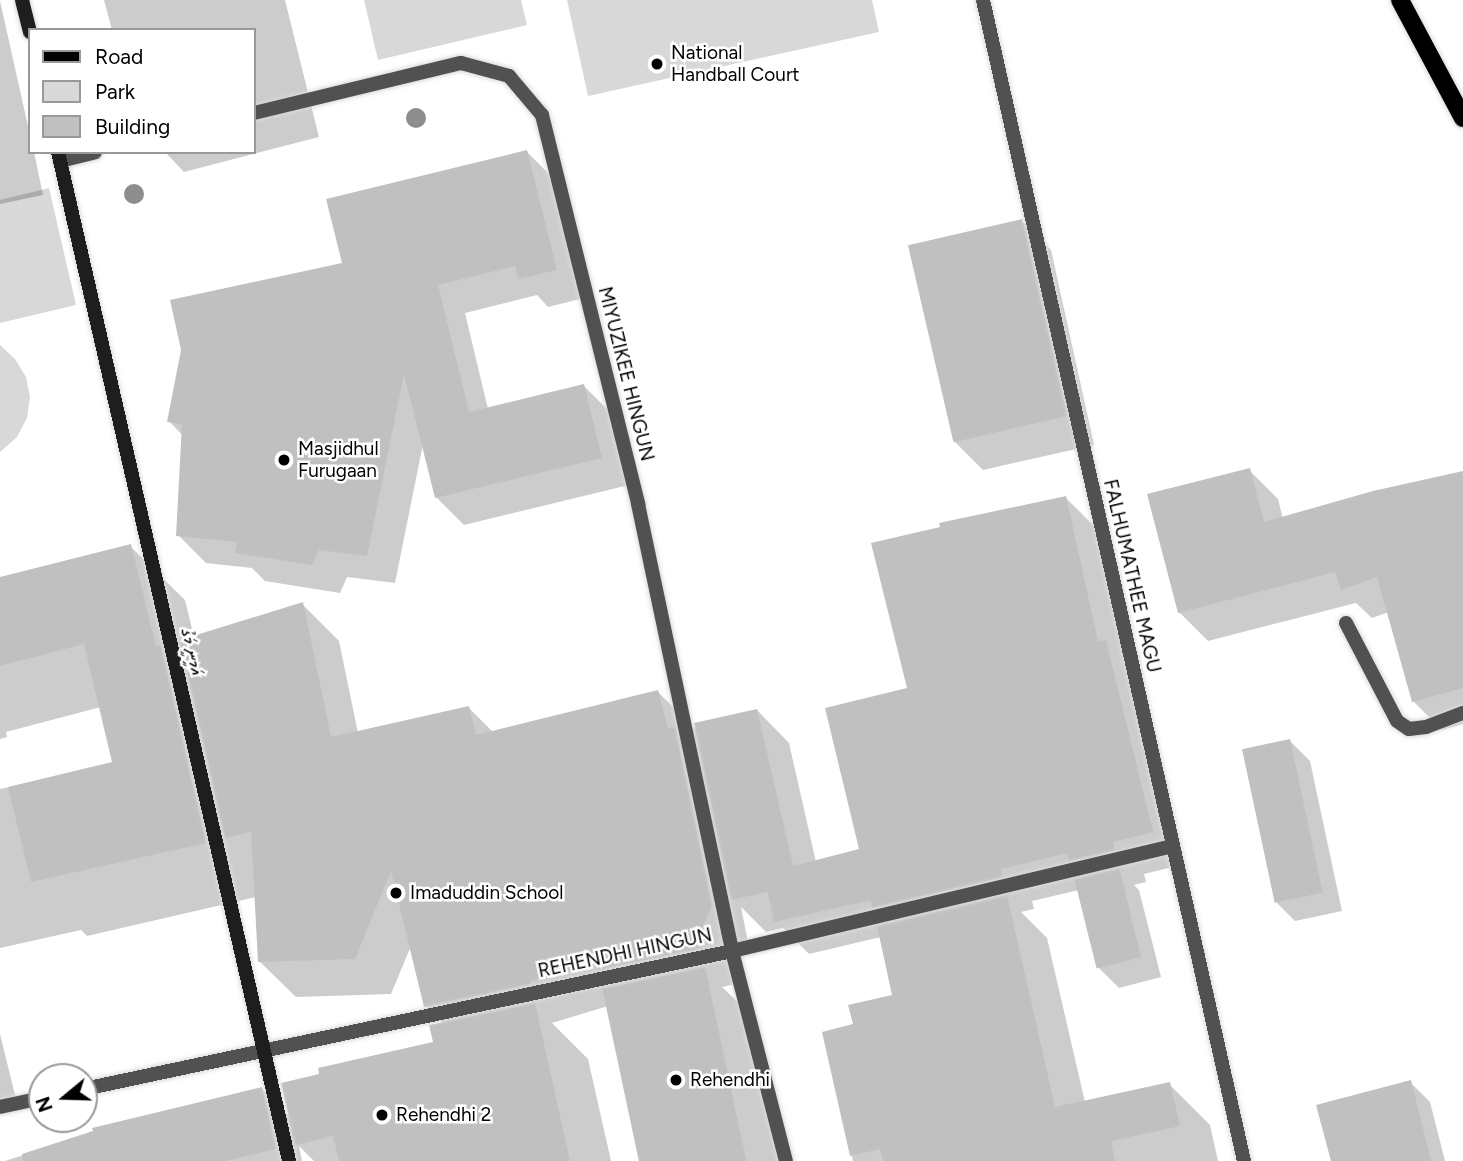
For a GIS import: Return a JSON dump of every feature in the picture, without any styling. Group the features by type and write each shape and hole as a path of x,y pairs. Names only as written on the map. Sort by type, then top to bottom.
{"main road":[{"path":"1400,0 1463,118"}],"street":[{"path":"22,0 29,28"},
{"name":"FALHUMATHEE MAGU","path":"983,0 1244,1161"},
{"name":"MIYUZIKEE HINGUN","path":"256,113 461,63 509,76 542,115 638,503 732,951 786,1161"},
{"path":"59,157 80,154"},
{"name":"އަމީނީ މަގު","path":"59,157 289,1161"},
{"path":"1346,623 1396,721 1409,729 1426,727 1463,713"},
{"name":"REHENDHI HINGUN","path":"98,1086 732,951 1172,846"},
{"path":"0,1107 28,1101"}],"green space":[{"path":"364,0 521,0 527,25 378,60"},
{"name":"National Handball Court","path":"567,0 872,0 879,32 588,96"},
{"path":"49,188 76,305 0,323 0,200"},
{"path":"0,345 15,359 26,377 30,397 27,418 17,437 0,452"}],"building":[{"path":"527,150 557,270 518,279 515,266 438,285 469,412 584,384 602,458 435,498 404,374 367,556 319,550 312,565 235,553 237,542 176,536 182,424 167,422 181,350 170,300 342,263 326,199"},
{"path":"1022,219 1067,416 953,442 908,245"},
{"path":"1250,468 1264,522 1373,491 1463,471 1463,688 1412,702 1377,577 1341,590 1335,572 1178,613 1147,494"},
{"path":"1066,496 1098,641 1106,640 1153,832 1113,842 1115,850 1069,861 1067,853 1001,869 1003,877 872,908 871,900 774,922 768,892 731,900 694,723 757,709 793,866 859,849 825,708 907,688 871,543 940,527 939,523"},
{"path":"131,544 156,647 161,645 206,843 31,882 8,787 112,762 84,644 0,666 0,577"},
{"path":"303,602 331,737 469,706 476,735 658,690 668,729 675,727 712,905 698,938 701,948 598,970 597,964 530,981 531,984 424,1007 391,871 355,959 258,962 251,832 225,838 180,640"},
{"path":"1290,739 1323,893 1275,903 1242,749"},
{"path":"1119,868 1141,957 1097,968 1074,879"},
{"path":"1007,895 1055,1107 1170,1082 1180,1126 1111,1141 1115,1161 883,1161 880,1149 850,1156 822,1032 853,1024 848,1005 892,995 877,926"},
{"name":"Rehendhi","path":"705,967 746,1161 639,1161 602,989"},
{"path":"535,1003 570,1161 339,1161 333,1136 295,1145 281,1083 319,1074 318,1068 433,1042 429,1025"},
{"path":"1411,1080 1431,1161 1331,1161 1316,1105"},
{"path":"262,1087 276,1149 226,1161 23,1161 22,1154 87,1133 98,1133 98,1127"}],"place":[{"name":"National Handball Court","path":"657,64"},
{"name":"Masjidhul Furugaan","path":"284,460"},
{"name":"Imaduddin School","path":"396,893"},
{"name":"Rehendhi","path":"676,1080"},
{"name":"Rehendhi 2","path":"382,1115"}]}
